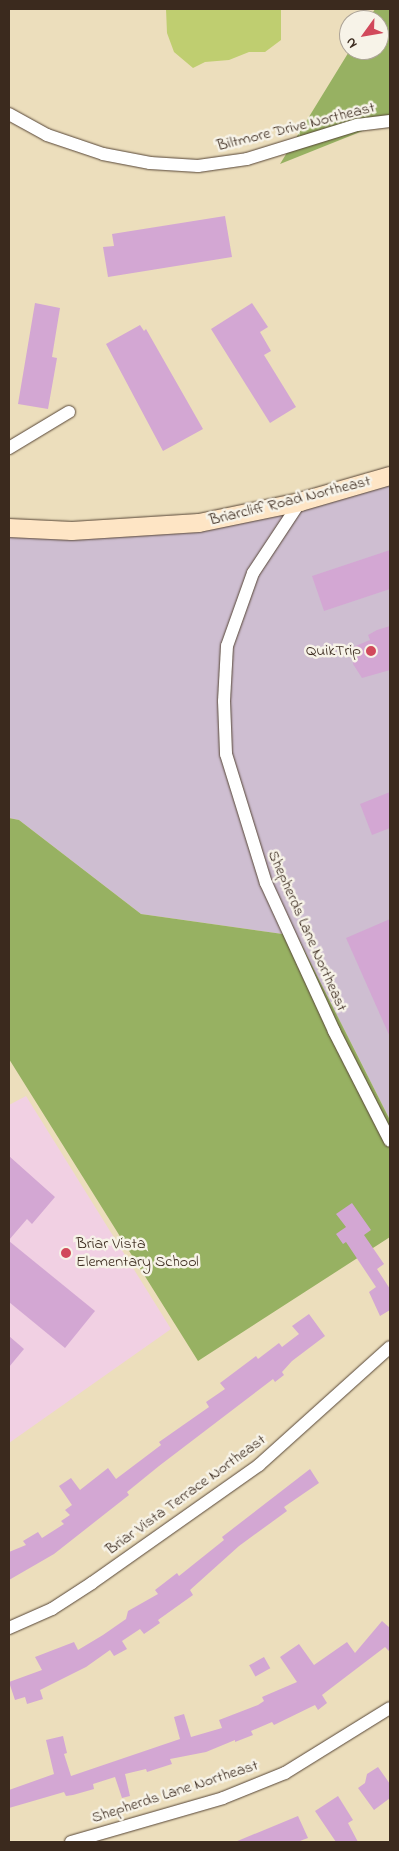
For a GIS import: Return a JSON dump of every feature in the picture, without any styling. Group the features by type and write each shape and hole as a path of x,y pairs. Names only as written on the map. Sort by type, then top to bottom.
{"main road":[{"name":"Briarcliff Road Northeast","path":"9,528 72,531 199,523 300,502 390,476"}],"street":[{"name":"Biltmore Drive Northeast","path":"9,114 47,135 103,154 150,163 198,166 247,159 357,125 390,121"},
{"path":"9,448 69,412"},
{"name":"Shepherds Lane Northeast","path":"300,502 253,573 227,646 224,701 226,754 266,884 334,1031 390,1141"},
{"name":"Briar Vista Terrace Northeast","path":"9,1628 52,1609 92,1583 259,1465 390,1347"},
{"name":"Shepherds Lane Northeast","path":"71,1842 223,1798 286,1773 390,1708"}],"shaded area":[{"path":"390,471 390,1120 297,936 141,914 19,820 9,818 9,532 183,529"},
{"name":"Briar Vista Elementary School","path":"26,1096 171,1329 9,1443 9,1105"}],"green space":[{"path":"166,9 281,9 281,40 265,52 249,52 229,60 205,62 193,68 174,52 167,33"},
{"path":"390,9 390,120 280,164 344,60 389,60 389,10 374,10"},
{"path":"9,818 19,820 141,914 297,936 390,1120 390,1237 198,1361 9,1059"}],"building":[{"path":"225,216 232,257 108,277 103,247 114,246 112,234"},
{"path":"35,303 60,308 52,357 57,358 48,409 18,404"},
{"path":"252,303 268,327 260,332 271,351 264,355 296,407 270,423 211,329"},
{"path":"140,325 144,331 146,329 203,429 163,451 106,344"},
{"path":"390,550 390,589 324,611 312,576"},
{"name":"QuikTrip","path":"390,626 390,670 362,678 353,664 353,647 370,640 368,635"},
{"path":"390,792 390,828 372,835 360,804"},
{"path":"390,919 390,1037 346,938"},
{"path":"9,1156 55,1197 32,1224 27,1219 9,1240"},
{"path":"352,1203 371,1230 364,1235 384,1264 377,1269 390,1289 390,1310 380,1316 369,1292 376,1287 346,1242 343,1244 336,1234 346,1227 336,1214"},
{"path":"9,1241 95,1311 65,1348 9,1302"},
{"path":"309,1314 325,1336 292,1361 282,1372 284,1375 275,1382 273,1379 159,1466 127,1492 129,1495 54,1554 9,1580 9,1552 26,1545 23,1541 38,1532 42,1538 64,1524 61,1521 70,1515 65,1510 72,1505 59,1486 71,1478 80,1490 108,1468 116,1479 161,1445 159,1442 209,1407 206,1402 225,1389 220,1383 256,1356 258,1359 279,1343 282,1347 299,1334 292,1326"},
{"path":"9,1336 24,1349 9,1367"},
{"path":"310,1469 319,1483 284,1507 287,1511 239,1546 190,1590 193,1595 158,1620 160,1623 144,1634 140,1629 122,1641 127,1649 114,1656 110,1650 86,1667 40,1690 43,1699 27,1704 25,1697 15,1700 9,1682 42,1670 35,1657 74,1642 78,1650 103,1635 126,1619 128,1611 158,1594 155,1590 177,1573 179,1576 224,1540 222,1537"},
{"path":"382,1621 390,1628 390,1652 385,1647 322,1695 327,1703 318,1710 315,1705 274,1725 272,1722 251,1731 253,1735 235,1742 235,1740 206,1752 170,1759 172,1764 147,1772 146,1769 125,1774 130,1796 122,1798 115,1777 93,1784 94,1789 66,1796 64,1792 9,1808 9,1790 54,1774 46,1740 63,1736 67,1753 64,1754 71,1776 180,1739 174,1717 184,1714 191,1737 222,1728 219,1720 258,1705 264,1701 262,1697 297,1682 280,1657 299,1644 314,1665 347,1642 355,1653"},
{"path":"264,1657 270,1668 255,1677 249,1665"},
{"path":"378,1767 390,1784 390,1798 374,1810 358,1788 365,1783 367,1774"},
{"path":"338,1796 353,1820 348,1823 358,1842 336,1842 315,1811"},
{"path":"298,1816 308,1838 297,1842 235,1842"}],"place":[{"name":"QuikTrip","path":"371,651"},
{"name":"Briar Vista Elementary School","path":"66,1253"}]}
